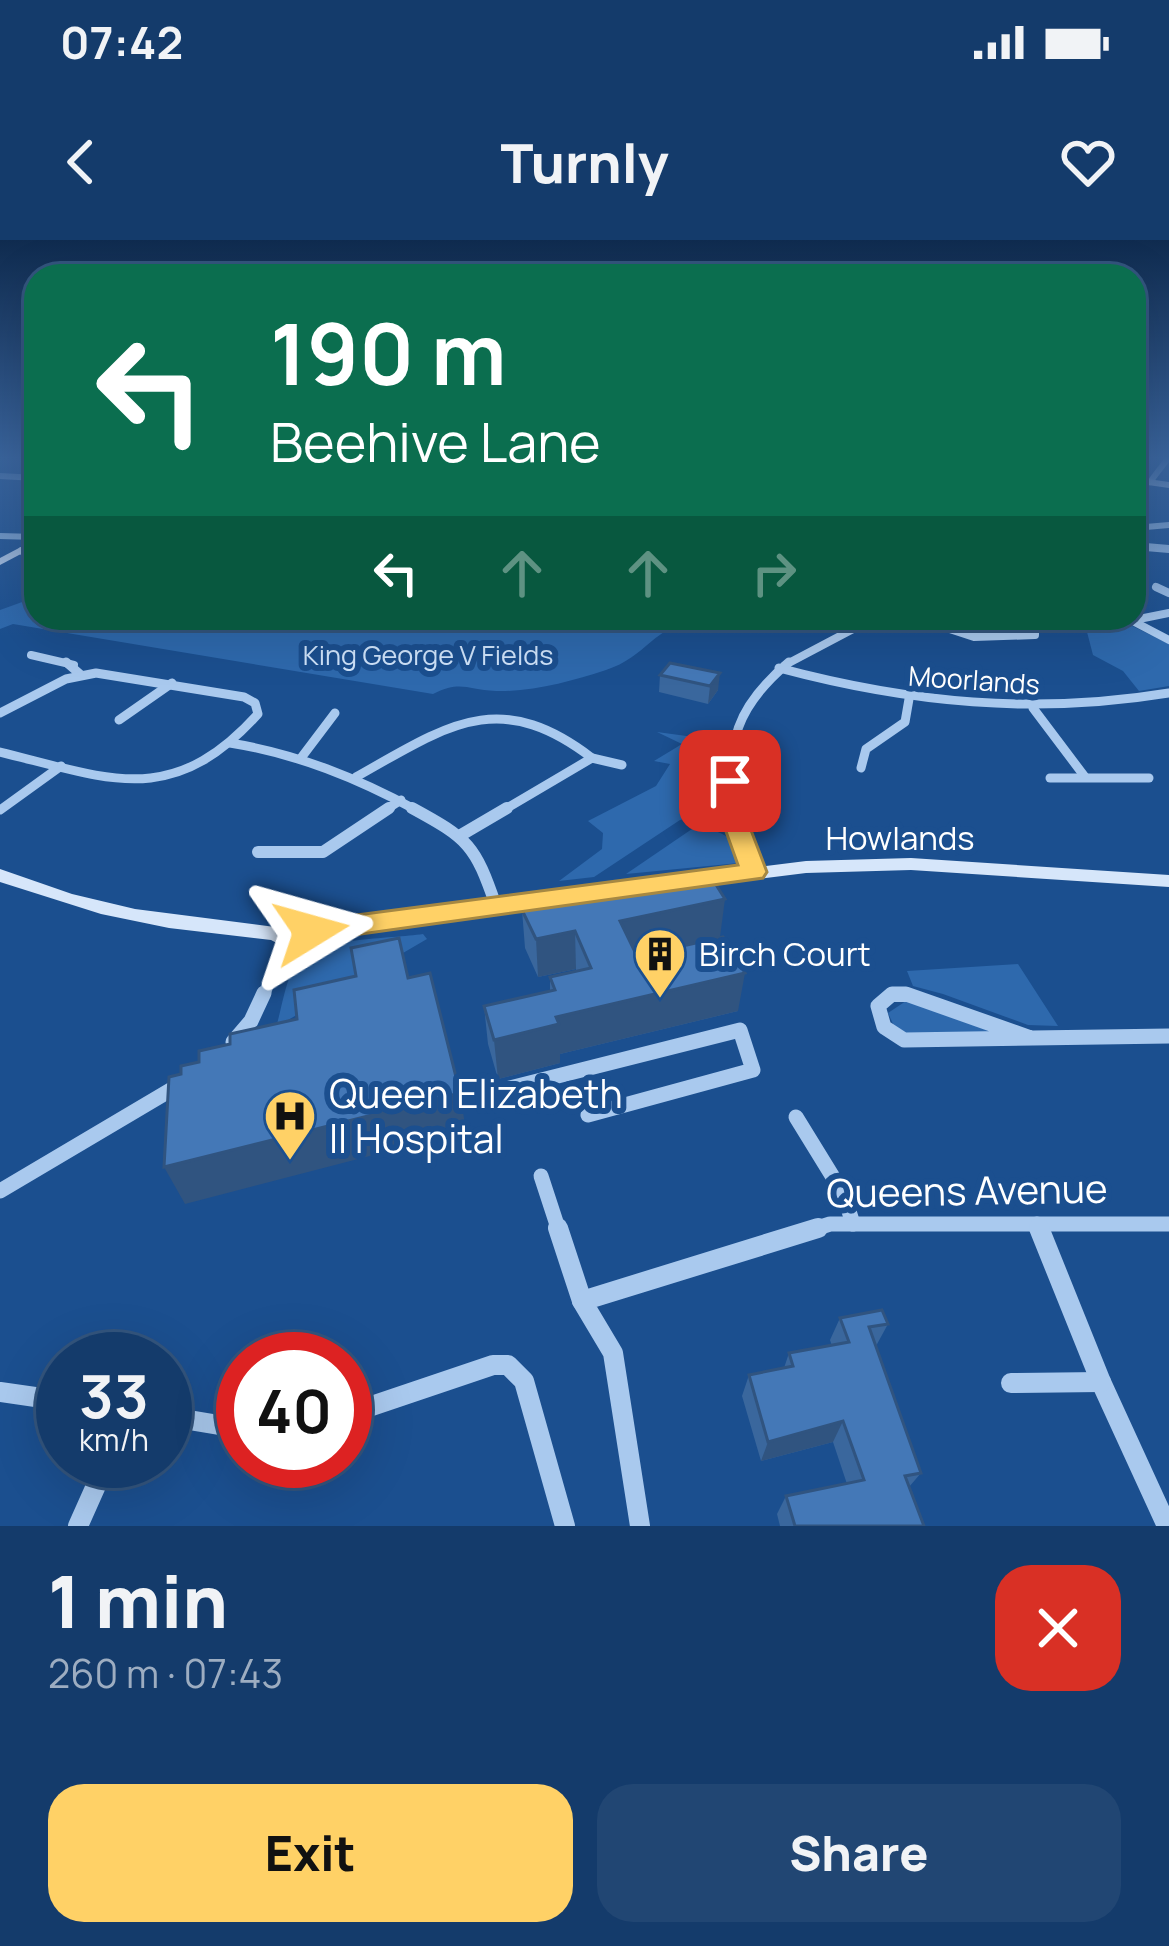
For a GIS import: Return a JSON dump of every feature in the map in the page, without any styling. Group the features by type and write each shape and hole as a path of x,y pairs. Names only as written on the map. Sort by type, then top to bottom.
{"street":[{"path":"0,562 22,550"},
{"path":"1156,587 1169,593"},
{"path":"754,872 732,812 728,754 749,701 779,668 812,645 846,630"},
{"path":"948,630 1028,638 1035,630"},
{"path":"31,655 73,663 81,675"},
{"name":"Moorlands","path":"779,668 909,699 1033,708 1169,693"},
{"path":"0,713 81,675 115,673 255,703 258,715 203,765 159,782 133,782 0,752"},
{"path":"119,720 172,683"},
{"path":"861,768 866,749 905,722 909,699"},
{"path":"1033,708 1085,777"},
{"path":"302,758 335,713"},
{"path":"356,777 393,755 493,716 531,720 592,758 622,765"},
{"path":"230,743 302,758 356,777 460,835 480,860 496,906"},
{"path":"460,835 592,758"},
{"path":"0,810 61,766"},
{"path":"1050,778 1149,778"},
{"path":"258,852 323,852 401,800"},
{"name":"Howlands","path":"0,875 77,905 122,916 275,934 288,942 311,931 754,872 911,864 1169,881"},
{"path":"225,1050 250,1021 288,942"},
{"path":"1031,1038 906,994 892,994 878,1006 884,1027 904,1040 1169,1036"},
{"path":"478,1096 740,1030 753,1070 588,1115"},
{"path":"0,1191 191,1078"},
{"path":"796,1117 844,1196 854,1224"},
{"path":"542,1176 581,1301 613,1353 640,1526"},
{"name":"Queens Avenue","path":"581,1301 830,1224 1169,1224"},
{"path":"1037,1224 1101,1382 1167,1526"},
{"path":"372,1406 493,1365 508,1365 524,1381 566,1526"},
{"path":"1011,1383 1101,1382"},
{"path":"0,1392 36,1397"},
{"path":"78,1526 95,1488"}],"green space":[{"name":"King George V Fields","path":"24,601 24,626 0,629 0,610"},
{"name":"King George V Fields","path":"49,630 668,630 623,663 566,682 510,691 458,687 433,694"},
{"path":"1140,630 1169,644 1169,686 1139,691 1123,671 1093,655 1087,632"},
{"path":"657,732 716,740 717,814 680,820 594,877 559,881 602,849 603,833 588,821 656,786 670,764 654,761 682,744"},
{"path":"692,829 710,830 730,839 739,863 626,874"},
{"path":"423,934 427,939 276,1027 289,978 305,955 335,944"},
{"path":"1018,964 1058,1026 1028,1025 913,986 907,971"},
{"path":"906,1001 993,1032 906,1033 894,1026 888,1013"}],"building":[{"path":"670,663 720,673 710,686 660,675"},
{"path":"708,872 725,899 620,921 637,956 723,937 745,973 556,1017 559,1024 494,1040 484,1006 555,990 550,977 591,968 575,931 536,939 522,910"},
{"path":"399,938 408,978 430,973 460,1093 164,1167 169,1077 181,1074 181,1066 199,1062 199,1051 230,1044 230,1034 297,1019 294,990 356,976 351,948"},
{"path":"882,1310 888,1324 869,1327 921,1473 905,1476 924,1526 795,1526 786,1496 864,1480 843,1421 768,1442 749,1375 793,1366 789,1353 849,1342 840,1318"}],"place":[{"name":"Birch Court","path":"660,1000"},
{"name":"Queen Elizabeth II Hospital","path":"290,1162"}],"route":[{"path":"311,931 754,872 732,812 730,781"}]}
